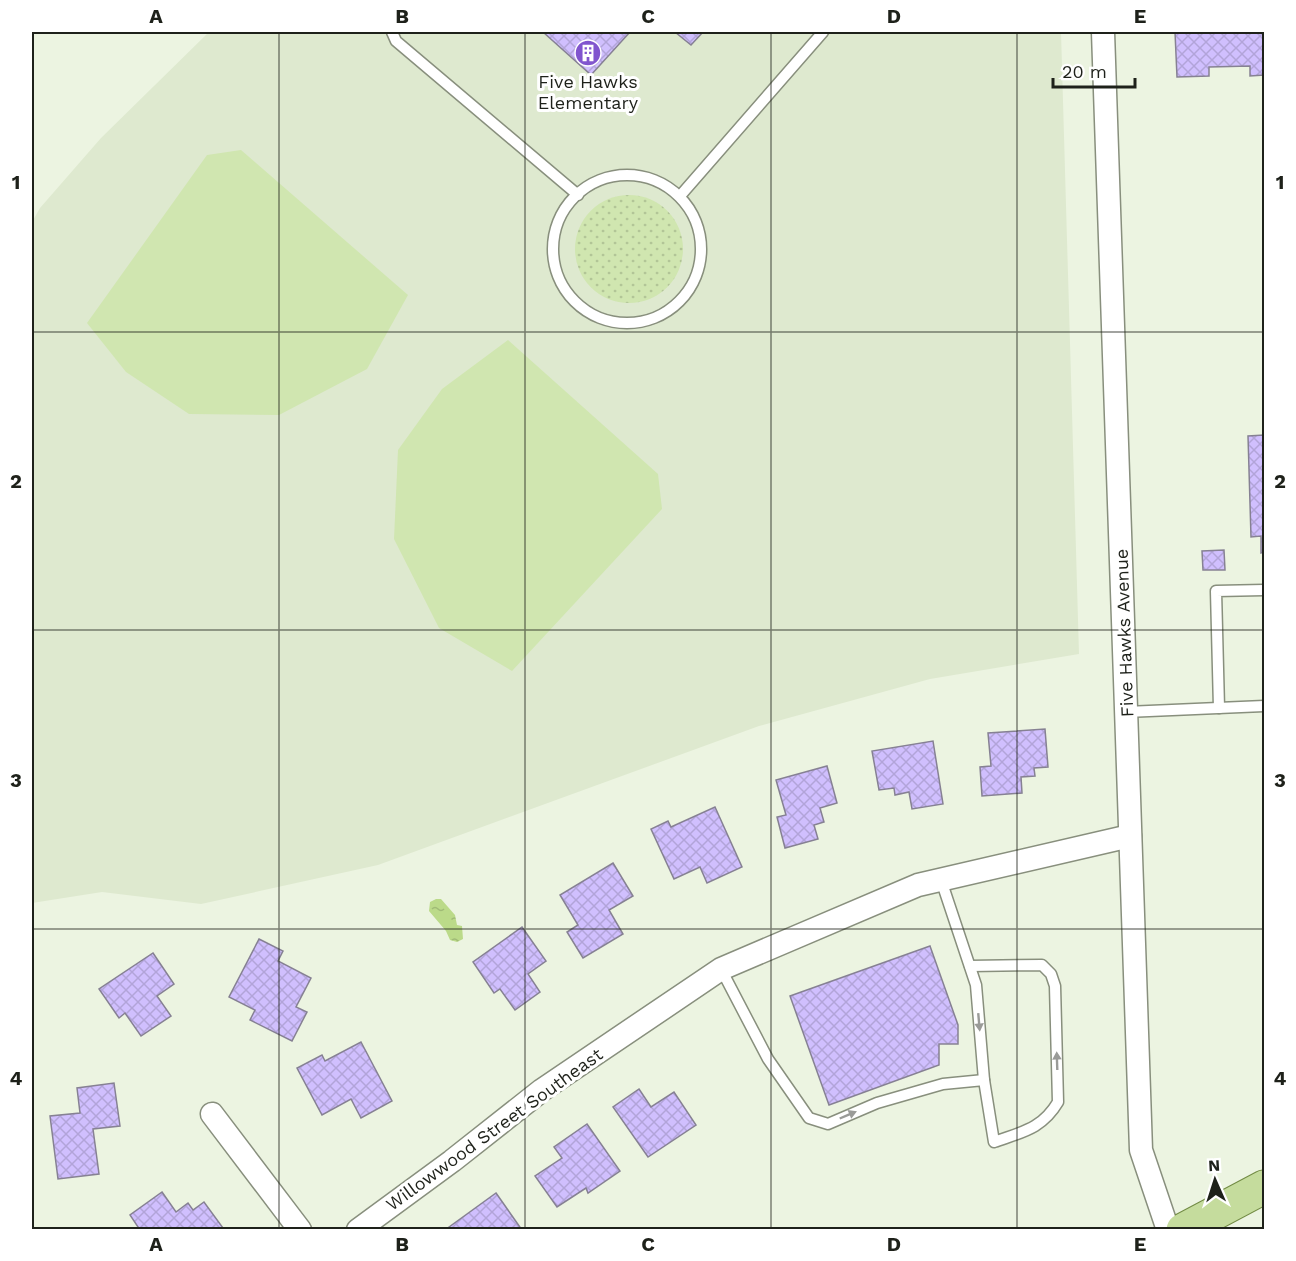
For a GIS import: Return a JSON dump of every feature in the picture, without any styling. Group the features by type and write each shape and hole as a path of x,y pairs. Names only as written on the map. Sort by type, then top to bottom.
{"main road":[{"path":"1183,1230 1264,1187"}],"street":[{"name":"Five Hawks Avenue","path":"1103,32 1141,1150 1168,1230"},
{"name":"Willowwood Street Southeast","path":"358,1230 452,1161 542,1090 721,969 918,885 1130,836"},
{"path":"212,1114 300,1230"}],"lane":[{"path":"392,32 396,41 578,195"},
{"path":"680,195 823,32"},
{"path":"609,176 644,176 680,195 695,216 702,247 699,272 686,295 667,312 623,324 595,316 573,301 561,285 552,257 559,217 586,186 609,176"},
{"path":"1219,708 1216,591 1264,590"},
{"path":"1126,712 1264,706"},
{"path":"941,880 976,985 984,1080 994,1142 1036,1127 1049,1117 1058,1102 1055,986 1051,974 1042,965 970,966"},
{"path":"721,969 786,1088 809,1118 828,1124 877,1103 943,1084 984,1080"}],"shaded area":[{"path":"209,32 1061,32 1079,654 930,679 759,726 378,865 201,904 102,892 32,903 32,222 40,208 101,138"},
{"path":"241,150 408,295 367,369 279,415 189,414 126,372 87,323 207,155"},
{"path":"629,195 650,199 667,211 679,228 683,249 679,270 667,287 650,299 629,303 608,299 591,287 579,270 575,249 579,228 591,211 608,199"},
{"path":"508,340 658,474 662,509 512,671 439,628 394,539 398,450 442,389"}],"water":[{"path":"441,899 455,915 457,925 462,926 463,939 457,942 450,940 446,931 429,911 430,902"}],"building":[{"name":"Five Hawks Elementary","path":"543,32 630,32 591,75"},
{"name":"Five Hawks Elementary","path":"675,32 703,32 691,45"},
{"path":"1175,32 1264,32 1264,75 1250,76 1250,66 1209,67 1209,76 1177,77"},
{"path":"1264,435 1264,552 1261,553 1261,536 1251,537 1248,436"},
{"path":"1224,550 1225,570 1203,570 1202,551"},
{"path":"1045,729 1048,767 1034,768 1035,776 1021,777 1022,793 982,796 980,767 991,766 988,733"},
{"path":"933,741 943,804 912,809 909,792 895,795 894,788 879,790 872,751"},
{"path":"827,766 837,803 820,808 824,822 814,825 818,839 785,848 777,817 786,815 776,780"},
{"path":"715,807 742,867 707,883 700,867 674,879 651,829 668,821 671,827"},
{"path":"613,863 633,896 609,910 623,934 583,958 567,932 578,925 560,895"},
{"path":"522,927 546,961 528,974 540,992 515,1010 500,989 494,993 473,962"},
{"path":"259,939 283,951 278,961 311,978 296,1007 307,1012 292,1041 250,1020 255,1010 229,997"},
{"path":"930,946 958,1025 958,1044 939,1044 939,1065 829,1105 790,996"},
{"path":"153,953 174,984 157,996 171,1016 141,1036 125,1013 119,1018 99,989"},
{"path":"361,1042 392,1101 361,1118 351,1099 322,1115 297,1068 322,1055 325,1061"},
{"path":"114,1083 120,1126 93,1129 99,1174 58,1179 50,1116 80,1113 77,1088"},
{"path":"639,1089 651,1107 674,1092 696,1125 648,1157 613,1107"},
{"path":"587,1124 620,1171 588,1193 586,1188 557,1207 535,1176 562,1158 554,1147"},
{"path":"162,1192 176,1212 188,1203 193,1210 204,1202 223,1228 140,1230 130,1215"},
{"path":"496,1193 522,1230 445,1230"}],"place":[{"name":"Five Hawks Elementary","path":"588,53"}]}
